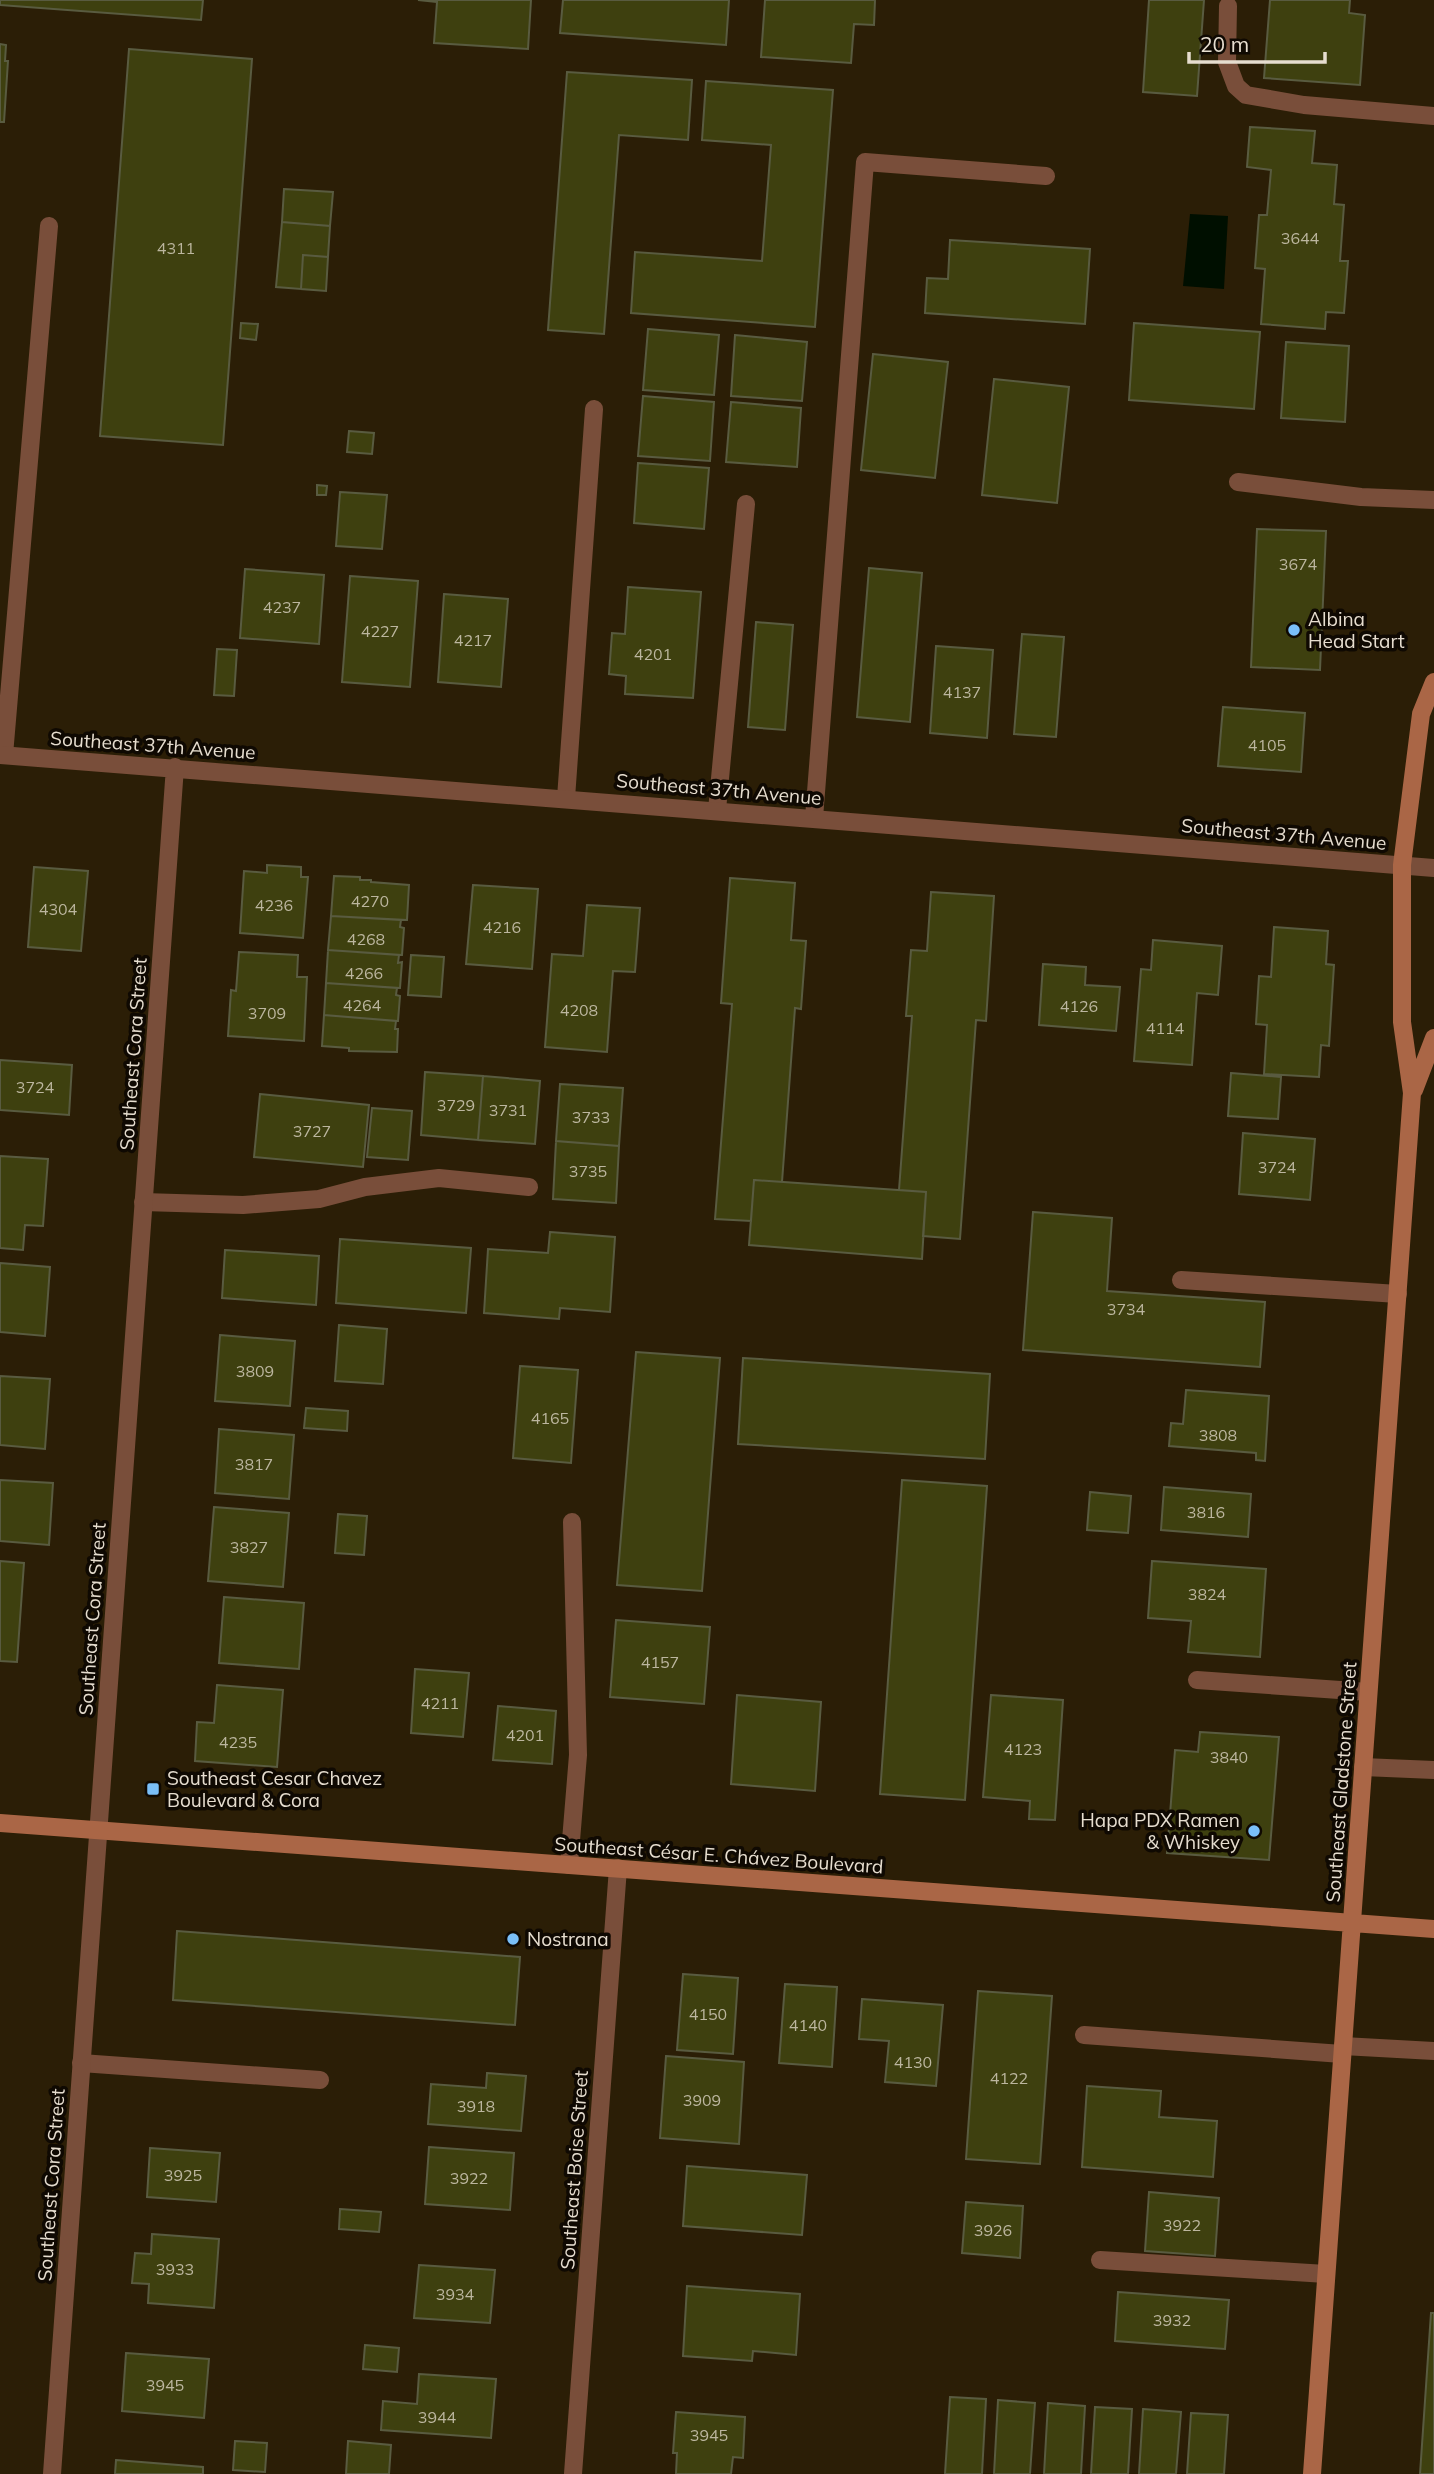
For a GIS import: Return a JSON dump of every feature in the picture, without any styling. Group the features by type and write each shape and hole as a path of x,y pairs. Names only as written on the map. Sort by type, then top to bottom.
{"street":[{"path":"1228,6 1227,62 1236,86 1246,95 1304,105 1434,116"},
{"path":"814,818 865,162 1046,176"},
{"path":"2,755 50,226"},
{"path":"566,798 594,409"},
{"path":"1238,482 1361,497 1434,500"},
{"path":"717,810 746,504"},
{"name":"Southeast Gladstone Street","path":"1312,2474 1412,1093 1402,1022 1402,864 1421,714 1434,682"},
{"name":"Southeast 37th Avenue","path":"2,755 1434,868"},
{"name":"Southeast Cora Street","path":"51,2474 175,767"},
{"name":"Southeast Gladstone Street","path":"1412,1093 1434,1038"},
{"path":"143,1202 243,1205 319,1199 365,1187 439,1178 529,1187"},
{"path":"1181,1280 1398,1294"},
{"path":"569,1865 578,1755 572,1522"},
{"path":"1197,1680 1368,1692"},
{"path":"1363,1767 1434,1770"},
{"name":"Southeast César E. Chávez Boulevard","path":"0,1823 1434,1929"},
{"name":"Southeast Boise Street","path":"573,2474 618,1868"},
{"path":"1084,2035 1342,2050 1434,2051"},
{"path":"81,2063 320,2080"},
{"path":"1100,2260 1326,2274"}],"shaded area":[{"path":"1190,214 1228,216 1224,289 1183,286"}],"building":[{"path":"0,0 203,0 201,20 0,5"},
{"path":"418,0 531,0 528,49 434,43 437,2"},
{"path":"563,0 729,0 726,45 560,33"},
{"path":"765,0 875,0 874,25 854,24 851,63 761,57"},
{"path":"1149,0 1204,0 1197,96 1143,92"},
{"path":"1270,0 1350,0 1349,13 1365,15 1360,85 1264,78"},
{"path":"0,44 6,45 5,61 8,61 4,122 0,122"},
{"path":"129,49 252,59 223,445 100,436"},
{"path":"567,72 692,80 688,140 619,135 604,334 548,330"},
{"path":"706,81 833,90 815,327 631,313 635,252 762,261 771,145 702,140"},
{"path":"1250,127 1315,131 1312,163 1337,165 1334,204 1344,205 1340,261 1348,261 1344,313 1326,312 1325,329 1261,324 1265,269 1255,268 1259,215 1267,215 1271,170 1247,167"},
{"path":"284,189 333,192 330,226 282,222"},
{"path":"282,222 330,226 328,257 303,255 301,289 276,287"},
{"path":"950,240 1090,249 1085,324 925,313 927,278 948,279"},
{"path":"303,255 328,257 326,291 301,289"},
{"path":"241,323 258,324 256,340 240,338"},
{"path":"1134,323 1260,332 1254,409 1129,400"},
{"path":"648,329 719,335 714,395 643,390"},
{"path":"735,335 807,342 802,401 731,396"},
{"path":"1286,342 1349,346 1345,422 1281,418"},
{"path":"873,354 948,362 935,478 861,470"},
{"path":"994,379 1069,387 1057,503 982,495"},
{"path":"643,396 714,402 710,461 638,456"},
{"path":"731,402 801,408 797,467 726,462"},
{"path":"349,431 374,433 372,454 347,452"},
{"path":"638,463 709,468 704,529 634,523"},
{"path":"317,485 327,486 326,495 317,495"},
{"path":"340,492 387,495 382,549 336,546"},
{"path":"1257,529 1326,531 1320,670 1251,667"},
{"path":"869,568 922,573 910,722 857,717"},
{"path":"245,569 324,575 319,644 240,638"},
{"path":"350,576 418,581 410,687 342,682"},
{"path":"628,587 701,592 693,698 625,694 626,676 609,674 612,633 625,634"},
{"path":"444,594 508,599 501,687 438,682"},
{"path":"756,622 793,625 785,730 748,727"},
{"path":"1022,634 1064,637 1056,737 1014,734"},
{"path":"936,646 993,650 987,738 930,733"},
{"path":"217,649 237,650 234,696 214,695"},
{"path":"1223,707 1305,713 1301,772 1218,766"},
{"path":"267,865 301,867 301,877 308,877 303,938 240,933 244,871 267,873"},
{"path":"34,867 88,871 81,951 28,947"},
{"path":"334,876 360,877 360,880 371,882 409,885 407,920 331,916"},
{"path":"730,878 795,883 791,940 806,941 801,1009 795,1008 782,1182 754,1180 751,1221 715,1219 732,1004 721,1003"},
{"path":"473,885 538,889 532,969 466,964"},
{"path":"931,892 994,896 986,1021 976,1020 960,1239 923,1236 926,1192 899,1190 912,1016 906,1016 911,950 927,951"},
{"path":"587,905 640,908 635,972 613,971 607,1052 545,1047 552,954 583,956"},
{"path":"331,916 401,920 400,927 404,928 402,955 328,950"},
{"path":"1274,927 1328,931 1326,964 1334,965 1329,1046 1321,1045 1319,1077 1264,1074 1267,1025 1256,1024 1259,976 1271,977"},
{"path":"1153,940 1222,946 1218,995 1197,993 1192,1065 1134,1061 1141,969 1151,970"},
{"path":"328,950 399,955 398,963 402,962 400,988 326,983"},
{"path":"239,952 298,955 297,977 307,977 304,1041 228,1036 231,990 236,991"},
{"path":"411,955 444,957 441,997 408,995"},
{"path":"1043,964 1086,967 1085,985 1120,987 1116,1031 1039,1025"},
{"path":"326,983 397,988 396,995 400,996 398,1021 324,1015"},
{"path":"324,1015 396,1021 397,1052 349,1051 349,1048 322,1046"},
{"path":"0,1060 72,1065 69,1115 0,1110"},
{"path":"425,1072 483,1076 478,1140 421,1135"},
{"path":"1231,1073 1281,1077 1278,1119 1228,1116"},
{"path":"483,1076 540,1081 535,1144 478,1140"},
{"path":"560,1084 623,1088 619,1146 556,1141"},
{"path":"260,1094 369,1105 363,1167 254,1157"},
{"path":"372,1108 412,1111 408,1160 367,1157"},
{"path":"1243,1133 1315,1139 1310,1200 1239,1194"},
{"path":"556,1141 619,1146 616,1203 553,1199"},
{"path":"0,1156 48,1159 43,1226 25,1225 23,1250 0,1248"},
{"path":"754,1180 926,1192 922,1259 749,1245"},
{"path":"1033,1212 1112,1218 1107,1291 1265,1302 1260,1367 1023,1350"},
{"path":"550,1232 615,1237 610,1312 560,1308 559,1319 484,1313 488,1249 548,1253"},
{"path":"340,1239 471,1248 466,1313 336,1303"},
{"path":"225,1250 319,1256 316,1305 222,1298"},
{"path":"0,1263 50,1267 45,1336 0,1332"},
{"path":"339,1325 387,1329 383,1384 335,1381"},
{"path":"220,1335 295,1341 290,1406 215,1401"},
{"path":"636,1352 720,1358 702,1591 617,1585"},
{"path":"743,1358 990,1374 985,1459 738,1444"},
{"path":"520,1366 578,1370 571,1463 513,1458"},
{"path":"0,1376 50,1379 45,1449 0,1445"},
{"path":"1186,1390 1269,1396 1265,1461 1256,1460 1256,1453 1169,1446 1171,1423 1183,1424"},
{"path":"306,1408 348,1411 347,1431 304,1428"},
{"path":"219,1429 294,1435 289,1499 215,1493"},
{"path":"0,1480 53,1483 49,1545 0,1541"},
{"path":"902,1480 987,1486 965,1800 880,1794"},
{"path":"1164,1487 1251,1494 1248,1537 1161,1530"},
{"path":"1090,1492 1131,1496 1128,1533 1087,1530"},
{"path":"214,1507 289,1513 283,1587 208,1581"},
{"path":"338,1514 367,1516 364,1555 335,1553"},
{"path":"0,1561 24,1563 17,1662 0,1661"},
{"path":"1152,1561 1266,1569 1260,1657 1188,1652 1191,1621 1148,1618"},
{"path":"224,1597 304,1603 299,1669 219,1663"},
{"path":"616,1620 710,1627 704,1704 610,1697"},
{"path":"415,1669 469,1673 463,1737 411,1733"},
{"path":"217,1685 283,1690 277,1767 195,1761 197,1722 214,1723"},
{"path":"737,1695 821,1702 815,1791 731,1784"},
{"path":"991,1695 1063,1700 1055,1820 1029,1819 1030,1801 983,1797"},
{"path":"498,1706 556,1711 552,1764 493,1760"},
{"path":"1200,1732 1279,1737 1269,1860 1167,1853 1175,1750 1198,1752"},
{"path":"177,1931 520,1957 515,2025 173,2000"},
{"path":"683,1974 738,1978 733,2054 677,2050"},
{"path":"785,1984 837,1987 832,2067 779,2063"},
{"path":"978,1991 1052,1996 1040,2164 966,2159"},
{"path":"862,1999 943,2005 936,2086 885,2082 889,2041 859,2039"},
{"path":"666,2056 744,2062 739,2144 660,2138"},
{"path":"487,2073 526,2076 521,2131 428,2124 431,2084 486,2088"},
{"path":"1087,2086 1161,2091 1159,2117 1217,2121 1213,2177 1082,2167"},
{"path":"429,2147 514,2153 510,2210 425,2204"},
{"path":"150,2148 220,2153 216,2202 147,2197"},
{"path":"687,2166 807,2175 802,2235 683,2226"},
{"path":"1149,2192 1219,2198 1215,2256 1145,2251"},
{"path":"966,2202 1023,2206 1020,2258 962,2253"},
{"path":"340,2209 381,2212 379,2232 339,2229"},
{"path":"152,2234 219,2239 214,2308 148,2303 149,2284 132,2283 135,2253 151,2254"},
{"path":"419,2265 495,2270 490,2323 414,2318"},
{"path":"687,2286 800,2294 796,2355 753,2351 752,2361 683,2356"},
{"path":"1118,2292 1229,2300 1225,2349 1115,2341"},
{"path":"1431,2313 1434,2313 1434,2474 1420,2474"},
{"path":"365,2345 399,2348 397,2372 363,2369"},
{"path":"126,2353 209,2359 204,2418 122,2411"},
{"path":"419,2374 496,2379 491,2438 381,2430 383,2401 417,2404"},
{"path":"950,2397 986,2399 982,2474 945,2474"},
{"path":"998,2400 1035,2403 1030,2474 994,2474"},
{"path":"1048,2403 1085,2406 1081,2474 1044,2474"},
{"path":"1095,2407 1132,2409 1128,2474 1091,2474"},
{"path":"1143,2409 1181,2412 1176,2474 1139,2474"},
{"path":"676,2412 745,2417 743,2458 733,2457 731,2474 676,2474 677,2453 673,2453"},
{"path":"1191,2413 1228,2415 1224,2474 1187,2474"},
{"path":"235,2441 267,2443 265,2472 233,2470"},
{"path":"348,2441 391,2445 389,2474 346,2474"},
{"path":"116,2460 203,2467 203,2474 115,2474"}],"place":[{"name":"Albina Head Start","path":"1294,630"},
{"name":"Southeast Cesar Chavez Boulevard & Cora","path":"153,1789"},
{"name":"Hapa PDX Ramen & Whiskey","path":"1254,1831"},
{"name":"Nostrana","path":"513,1939"}]}
